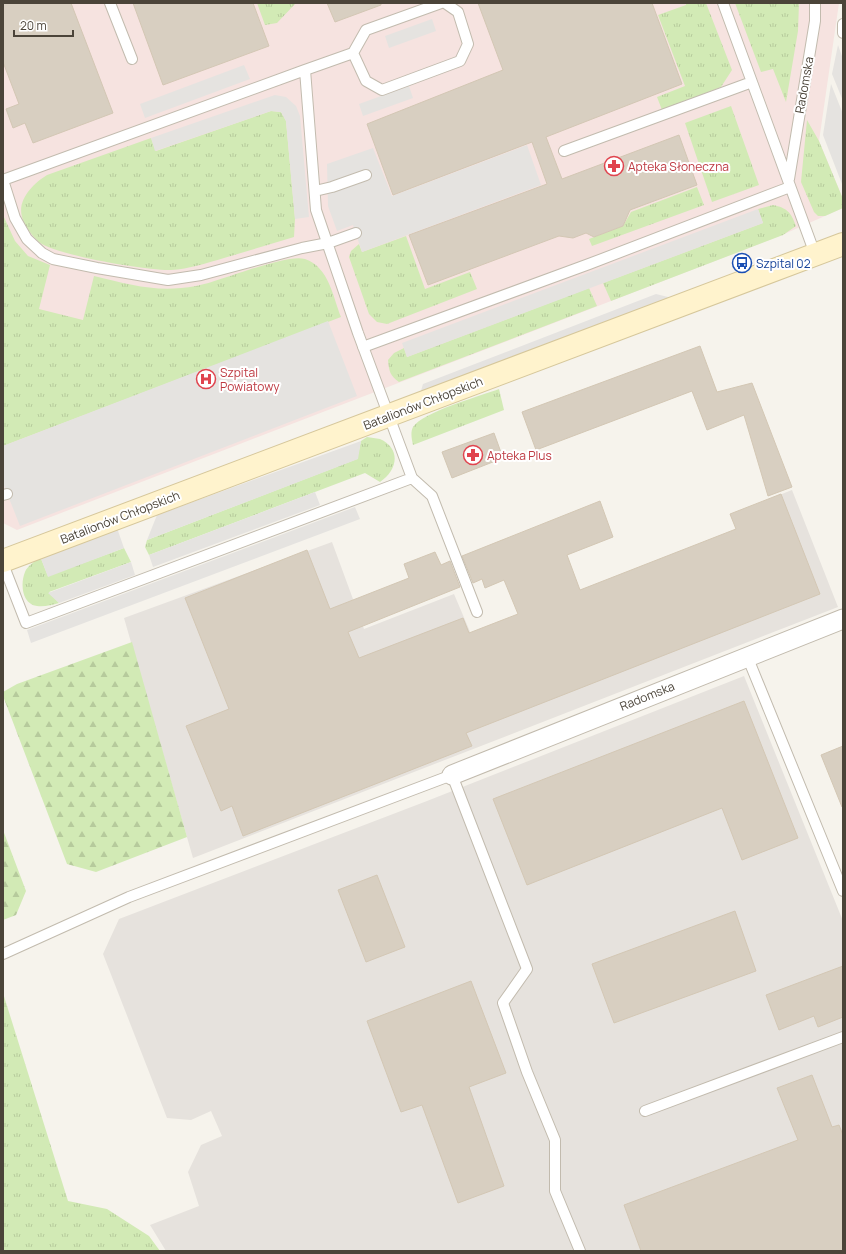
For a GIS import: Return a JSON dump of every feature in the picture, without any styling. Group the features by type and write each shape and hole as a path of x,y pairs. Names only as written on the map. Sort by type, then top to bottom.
{"street":[{"name":"Batalionów Chłopskich","path":"3,563 843,244"},
{"name":"Radomska","path":"452,775 747,656 843,619"}],"lane":[{"path":"110,3 132,59"},
{"path":"356,233 328,243 302,248 201,275 168,280 74,267 42,253 27,239 15,218 3,180 354,53 366,30 441,3"},
{"path":"354,53 366,81 382,90 460,61 468,44 458,12 445,3"},
{"path":"723,3 816,254"},
{"name":"Radomska","path":"790,184 791,168 813,33 815,3"},
{"path":"843,24 843,33"},
{"path":"306,70 316,210 363,347 412,478 432,496 477,612"},
{"path":"564,151 752,82"},
{"path":"314,191 332,187 366,175"},
{"path":"363,347 582,267 790,184"},
{"path":"3,563 26,623 412,478"},
{"path":"747,656 843,891"},
{"path":"3,954 129,897 452,775 527,969 503,1002 527,1072 555,1140 555,1191 580,1251"},
{"path":"645,1111 843,1037"}],"shaded area":[{"name":"Szpital Powiatowy","path":"3,3 839,3 819,141 843,199 843,208 782,235 17,530 3,523"},
{"path":"432,19 436,31 389,48 385,36"},
{"path":"838,45 843,59 843,101 832,74"},
{"path":"244,65 250,79 145,118 140,104"},
{"path":"831,84 843,114 842,184 823,135"},
{"path":"409,86 413,98 363,116 359,104"},
{"path":"275,95 286,97 296,106 300,116 309,217 295,219 286,121 281,112 271,111 155,151 151,138"},
{"path":"527,145 541,185 362,252 353,225 337,231 328,206 327,164 373,148 392,196"},
{"path":"758,209 763,223 407,357 402,343"},
{"path":"656,294 672,298 420,394 423,384"},
{"path":"328,321 357,396 20,526 3,483 3,446"},
{"path":"361,441 358,459 147,540 157,515"},
{"path":"792,490 838,607 193,858 124,618 332,542 364,629 454,594 471,634 738,530 732,514"},
{"path":"315,492 320,505 153,567 149,555"},
{"path":"355,507 360,519 31,643 27,630"},
{"path":"117,528 124,548 48,577 40,556"},
{"path":"131,562 135,575 59,603 48,593"},
{"path":"744,676 843,921 843,1251 166,1251 150,1225 199,1206 188,1172 201,1145 222,1136 211,1111 191,1120 167,1118 103,954 119,919 427,801"}],"green space":[{"path":"257,3 296,3 277,23 265,25"},
{"path":"686,3 706,3 732,70 721,87 662,110 657,97 685,86 658,15 686,5"},
{"path":"735,3 799,3 798,31 786,102 773,69 761,72"},
{"path":"731,106 759,185 712,202 685,123"},
{"path":"271,111 281,112 286,121 295,219 294,237 198,266 160,270 102,261 63,252 39,242 26,227 21,210 24,198 37,182 47,175 151,138 156,151"},
{"path":"807,120 819,141 843,199 843,208 825,216 818,216 814,212 801,182"},
{"path":"697,187 704,205 592,246 589,239 623,226 631,212"},
{"path":"773,205 788,211 796,226 783,235 611,301 603,283 763,223 758,209"},
{"path":"3,215 15,241 28,256 50,265 39,309 83,320 94,276 145,287 169,289 182,288 196,286 268,264 296,258 305,259 320,269 329,284 341,317 3,446"},
{"path":"406,236 425,289 470,272 477,289 387,324 377,322 369,314 349,257 351,251 359,244 362,252"},
{"path":"589,288 597,306 399,382 390,373 388,360 394,353 404,348 407,357"},
{"path":"499,389 504,410 413,445 412,429 419,421 440,410"},
{"path":"367,437 380,439 387,443 392,448 394,454 395,460 390,472 380,482 365,473 149,555 145,547 147,540 357,459 361,441"},
{"path":"124,548 131,562 49,592 59,603 37,606 28,602 25,598 23,577 28,568 40,556 48,576"},
{"path":"132,642 187,837 96,872 67,864 3,696 3,692 17,684"},
{"path":"3,830 26,891 16,915 3,920"},
{"path":"3,993 68,1201 107,1209 149,1236 160,1251 3,1251"}],"building":[{"path":"3,3 71,3 113,113 33,143 25,123 13,128 6,109 19,104 3,62"},
{"path":"133,3 253,3 269,46 163,85"},
{"path":"327,3 381,3 381,5 335,22"},
{"path":"478,3 652,3 682,84 546,137 562,179 679,135 697,185 630,210 623,226 594,237 586,233 573,238 559,236 428,285 409,235 547,184 532,142 393,195 367,124 503,70"},
{"path":"700,346 717,392 752,383 792,487 768,496 744,415 707,430 692,391 536,450 522,412"},
{"name":"Apteka Plus","path":"494,433 503,458 452,478 442,452"},
{"path":"781,494 820,594 466,733 472,746 243,836 232,806 221,811 186,726 229,709 185,598 307,550 330,609 409,578 404,564 435,552 441,565 450,561 460,587 348,632 359,658 463,618 469,633 518,614 504,580 485,588 482,579 473,583 462,556 600,501 613,537 567,555 580,590 736,529 730,514"},
{"path":"744,701 798,838 742,860 722,808 527,885 493,799"},
{"path":"843,746 843,807 842,807 821,755"},
{"path":"377,875 405,947 366,962 338,890"},
{"path":"735,911 756,971 614,1023 592,964"},
{"path":"843,966 843,1017 818,1027 814,1016 779,1030 766,995"},
{"path":"471,981 506,1073 469,1087 504,1186 458,1203 422,1105 401,1112 367,1021"},
{"path":"812,1075 832,1127 839,1125 843,1135 843,1251 641,1251 624,1205 798,1140 777,1088"}],"place":[{"name":"Apteka Słoneczna","path":"614,166"},
{"name":"Szpital 02","path":"742,263"},
{"name":"Szpital Powiatowy","path":"206,379"},
{"name":"Apteka Plus","path":"473,455"}]}
